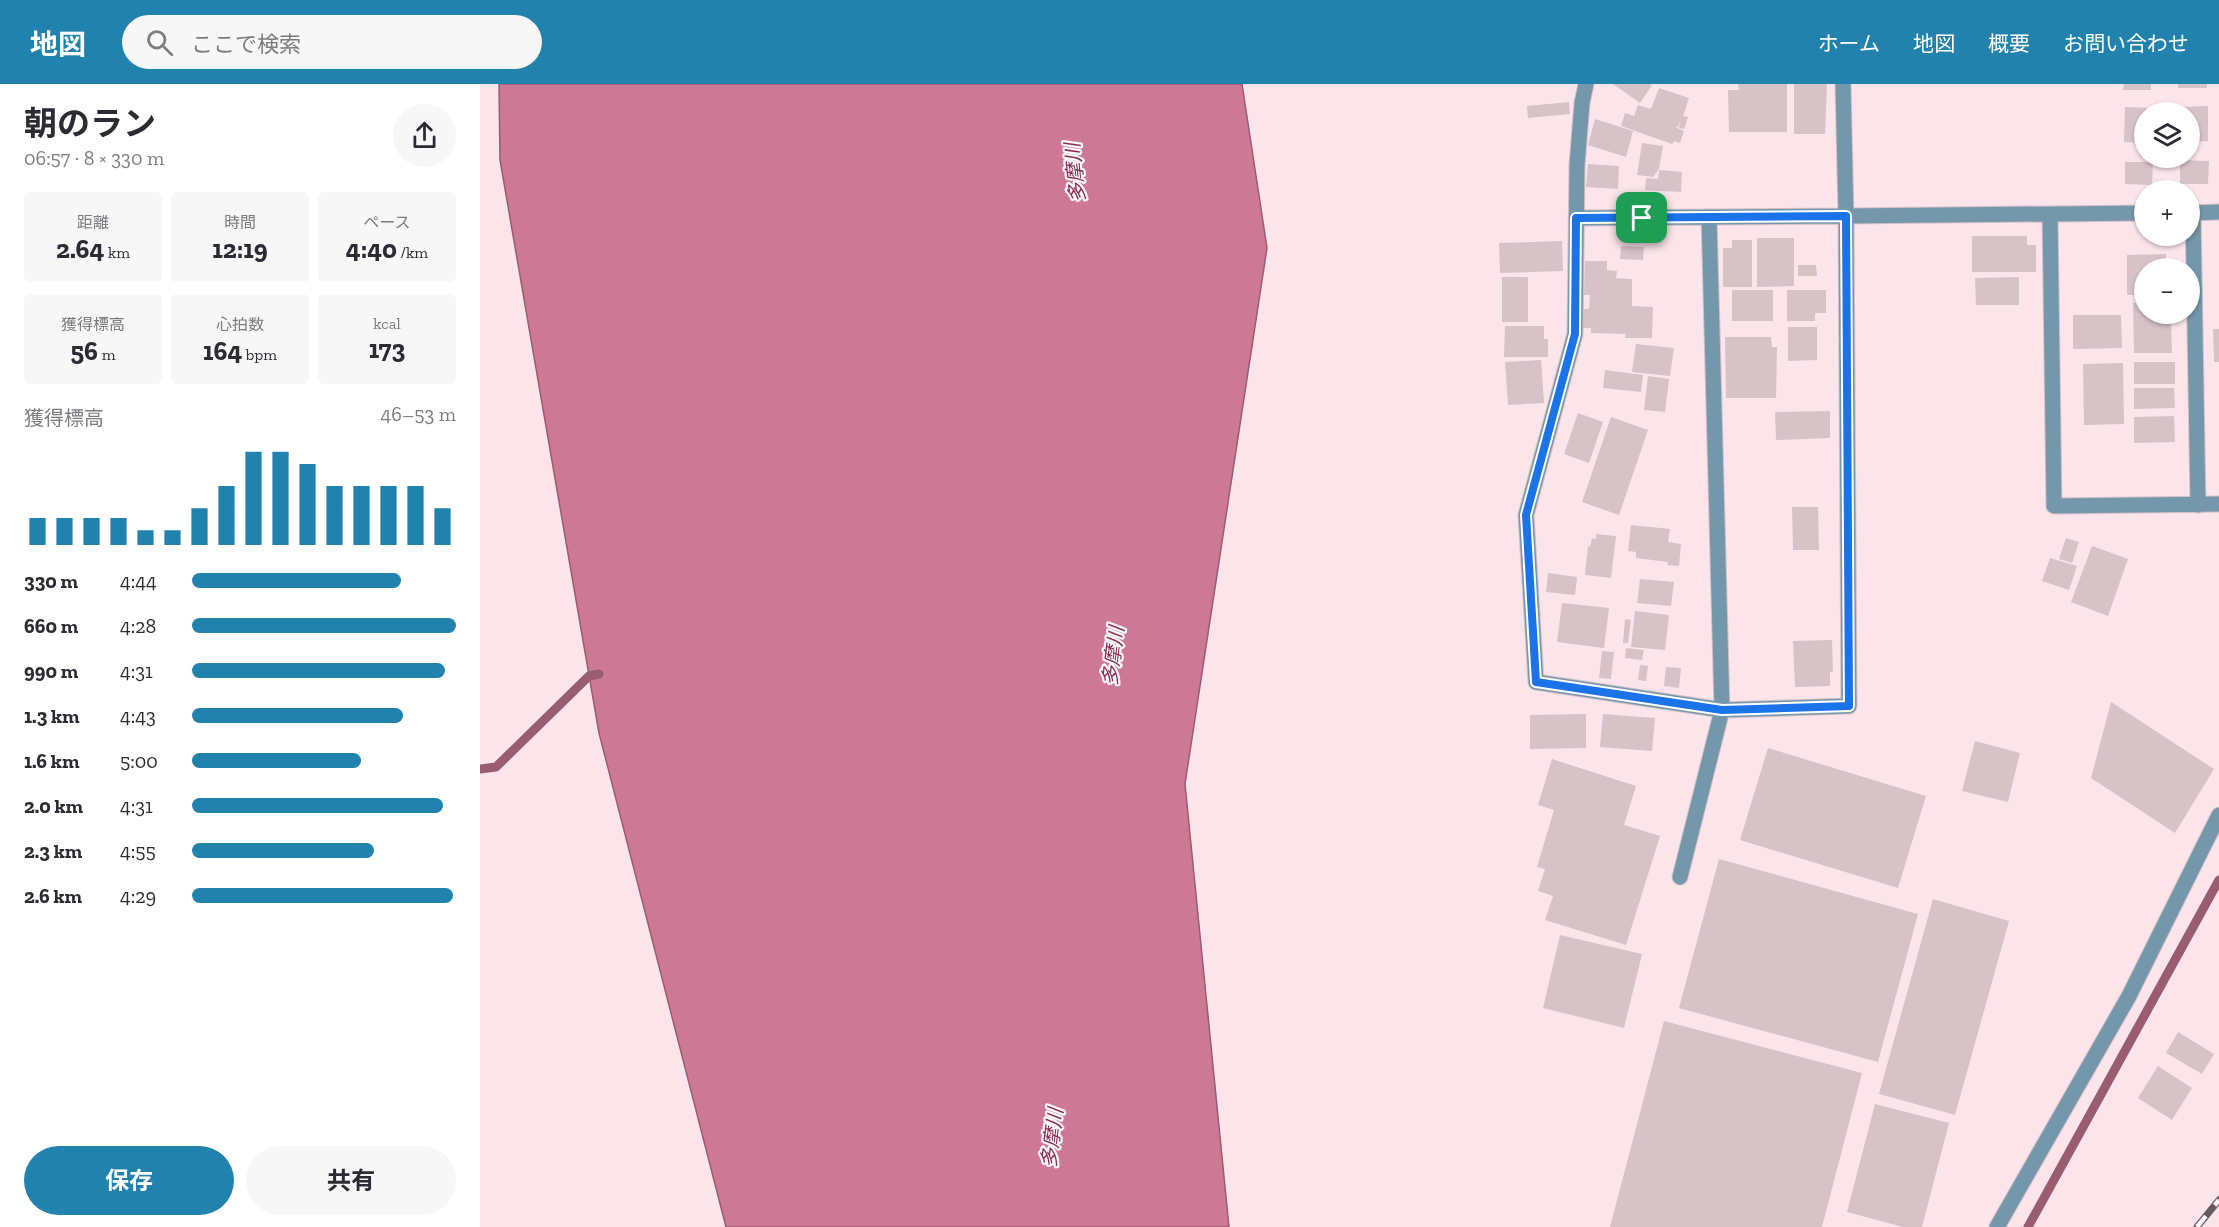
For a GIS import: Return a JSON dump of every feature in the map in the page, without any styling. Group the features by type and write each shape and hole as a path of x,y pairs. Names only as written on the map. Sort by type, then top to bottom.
{"street":[{"path":"1586,84 1582,103 1576,218 1575,334 1526,515 1536,682 1722,710 1849,706 1843,84"},
{"path":"2200,213 2219,212"},
{"path":"1576,218 2134,213"},
{"path":"2050,214 2054,506 2219,504"},
{"path":"1680,878 1722,710 1709,217"},
{"path":"2193,246 2198,505"},
{"path":"1996,1227 2129,996 2219,815"}],"water":[{"name":"多摩川","path":"499,84 1242,84 1267,248 1185,784 1229,1227 726,1227 599,733 500,160"}],"building":[{"path":"1613,84 1650,84 1652,85 1640,103"},
{"path":"1738,84 1787,84 1787,132 1729,132 1728,90 1739,90"},
{"path":"1794,84 1827,84 1825,134 1794,134"},
{"path":"2124,84 2151,84 2151,90 2123,90"},
{"path":"2178,84 2207,84 2207,88 2178,88"},
{"path":"1659,88 1689,98 1683,116 1688,117 1684,129 1679,128 1680,121 1678,127 1675,127 1684,131 1680,143 1674,141 1672,144 1621,126 1625,113 1634,116 1638,105 1651,109"},
{"path":"1569,102 1570,114 1528,118 1527,106"},
{"path":"2200,106 2208,106 2208,141 2200,141"},
{"path":"2125,107 2134,107 2134,142 2124,142"},
{"path":"1595,119 1633,131 1626,157 1588,145"},
{"path":"1642,143 1663,146 1659,169 1653,177 1637,175"},
{"path":"2200,161 2209,161 2208,184 2200,184 2200,180 2180,180 2180,168 2200,168"},
{"path":"2125,162 2134,162 2134,168 2153,168 2152,180 2134,180 2134,184 2125,184"},
{"path":"1588,164 1619,166 1618,189 1586,187"},
{"path":"1659,170 1682,172 1681,192 1645,190 1646,178 1658,179"},
{"path":"1972,236 2027,236 2027,245 2036,245 2036,272 1972,272"},
{"path":"1757,238 1794,238 1794,286 1757,287"},
{"path":"1732,240 1752,240 1752,287 1723,287 1723,248 1732,248"},
{"path":"1562,241 1563,271 1500,273 1499,243"},
{"path":"1621,246 1644,247 1643,260 1620,259"},
{"path":"2166,254 2166,258 2134,258 2134,295 2127,295 2127,255"},
{"path":"1585,261 1607,261 1607,270 1617,271 1616,278 1632,279 1632,306 1653,307 1652,338 1625,338 1626,334 1591,333 1591,328 1583,328 1583,309 1589,309 1590,295 1584,295"},
{"path":"1798,265 1816,265 1817,276 1798,276"},
{"path":"1502,277 1528,277 1528,322 1502,322"},
{"path":"2019,277 2019,305 1976,305 1975,278"},
{"path":"1732,290 1773,290 1773,321 1732,321"},
{"path":"1787,290 1826,290 1826,313 1815,313 1815,321 1787,321"},
{"path":"2133,303 2134,324 2171,324 2172,353 2134,353"},
{"path":"2073,315 2121,315 2122,348 2073,349"},
{"path":"1505,326 1544,326 1544,339 1548,339 1548,357 1504,357"},
{"path":"1788,327 1817,327 1817,360 1788,361"},
{"path":"2213,329 2219,329 2219,362 2214,362"},
{"path":"1725,337 1771,337 1772,347 1777,347 1776,398 1726,398"},
{"path":"1636,344 1674,348 1670,376 1632,372"},
{"path":"1541,360 1544,403 1508,405 1505,362"},
{"path":"2134,362 2175,362 2175,384 2134,384"},
{"path":"2123,363 2124,424 2084,425 2083,364"},
{"path":"1605,370 1643,375 1641,392 1603,388"},
{"path":"1648,376 1669,379 1665,412 1644,410"},
{"path":"2134,388 2174,388 2175,408 2134,409"},
{"path":"1830,411 1830,438 1776,440 1775,412"},
{"path":"1578,413 1603,422 1589,463 1564,454"},
{"path":"2174,416 2175,442 2134,443 2134,417"},
{"path":"1611,417 1648,430 1619,515 1582,502"},
{"path":"1792,507 1818,507 1819,550 1793,550"},
{"path":"1631,525 1670,529 1668,542 1681,544 1679,566 1667,565 1668,562 1636,558 1636,552 1628,551"},
{"path":"1596,534 1616,536 1611,578 1585,575 1588,546 1590,547 1592,538 1596,539"},
{"path":"2066,538 2079,542 2072,563 2059,559"},
{"path":"2092,546 2128,559 2108,616 2071,602"},
{"path":"2050,558 2077,566 2069,590 2042,581"},
{"path":"1548,573 1577,577 1575,595 1546,592"},
{"path":"1640,579 1674,582 1671,606 1637,603"},
{"path":"1562,603 1609,608 1604,648 1557,642"},
{"path":"1635,611 1669,615 1665,650 1631,647"},
{"path":"1625,619 1631,620 1628,643 1623,643"},
{"path":"1832,640 1833,672 1830,672 1830,686 1795,687 1793,641"},
{"path":"1626,648 1644,650 1642,660 1625,658"},
{"path":"1602,651 1614,652 1611,679 1599,678"},
{"path":"1640,665 1648,666 1646,681 1638,680"},
{"path":"1666,667 1681,668 1679,688 1664,686"},
{"path":"2111,702 2214,769 2175,833 2091,778"},
{"path":"1586,714 1586,748 1530,749 1530,715"},
{"path":"1603,714 1655,718 1652,751 1600,747"},
{"path":"1975,741 2020,753 2008,802 1962,791"},
{"path":"1768,748 1926,796 1898,888 1740,840"},
{"path":"1552,759 1636,786 1624,825 1660,836 1626,945 1545,920 1553,896 1538,891 1545,869 1537,867 1554,810 1538,805"},
{"path":"1719,859 1918,914 1878,1062 1679,1008"},
{"path":"1933,899 2009,921 1955,1115 1879,1094"},
{"path":"1560,935 1642,954 1624,1028 1543,1008"},
{"path":"1664,1021 1862,1073 1822,1227 1610,1227"},
{"path":"2178,1032 2214,1054 2202,1074 2166,1053"},
{"path":"2158,1066 2192,1088 2172,1120 2138,1098"},
{"path":"1875,1104 1949,1123 1922,1227 1903,1227 1847,1212"}],"waterway":[{"path":"480,769 496,767 589,676 599,674"},
{"path":"2028,1227 2219,880"}],"railway":[{"path":"2197,1227 2219,1200"}],"route":[{"path":"1846,216 1849,706 1722,710 1536,682 1526,515 1575,334 1576,218 1642,218 1846,216"}]}
